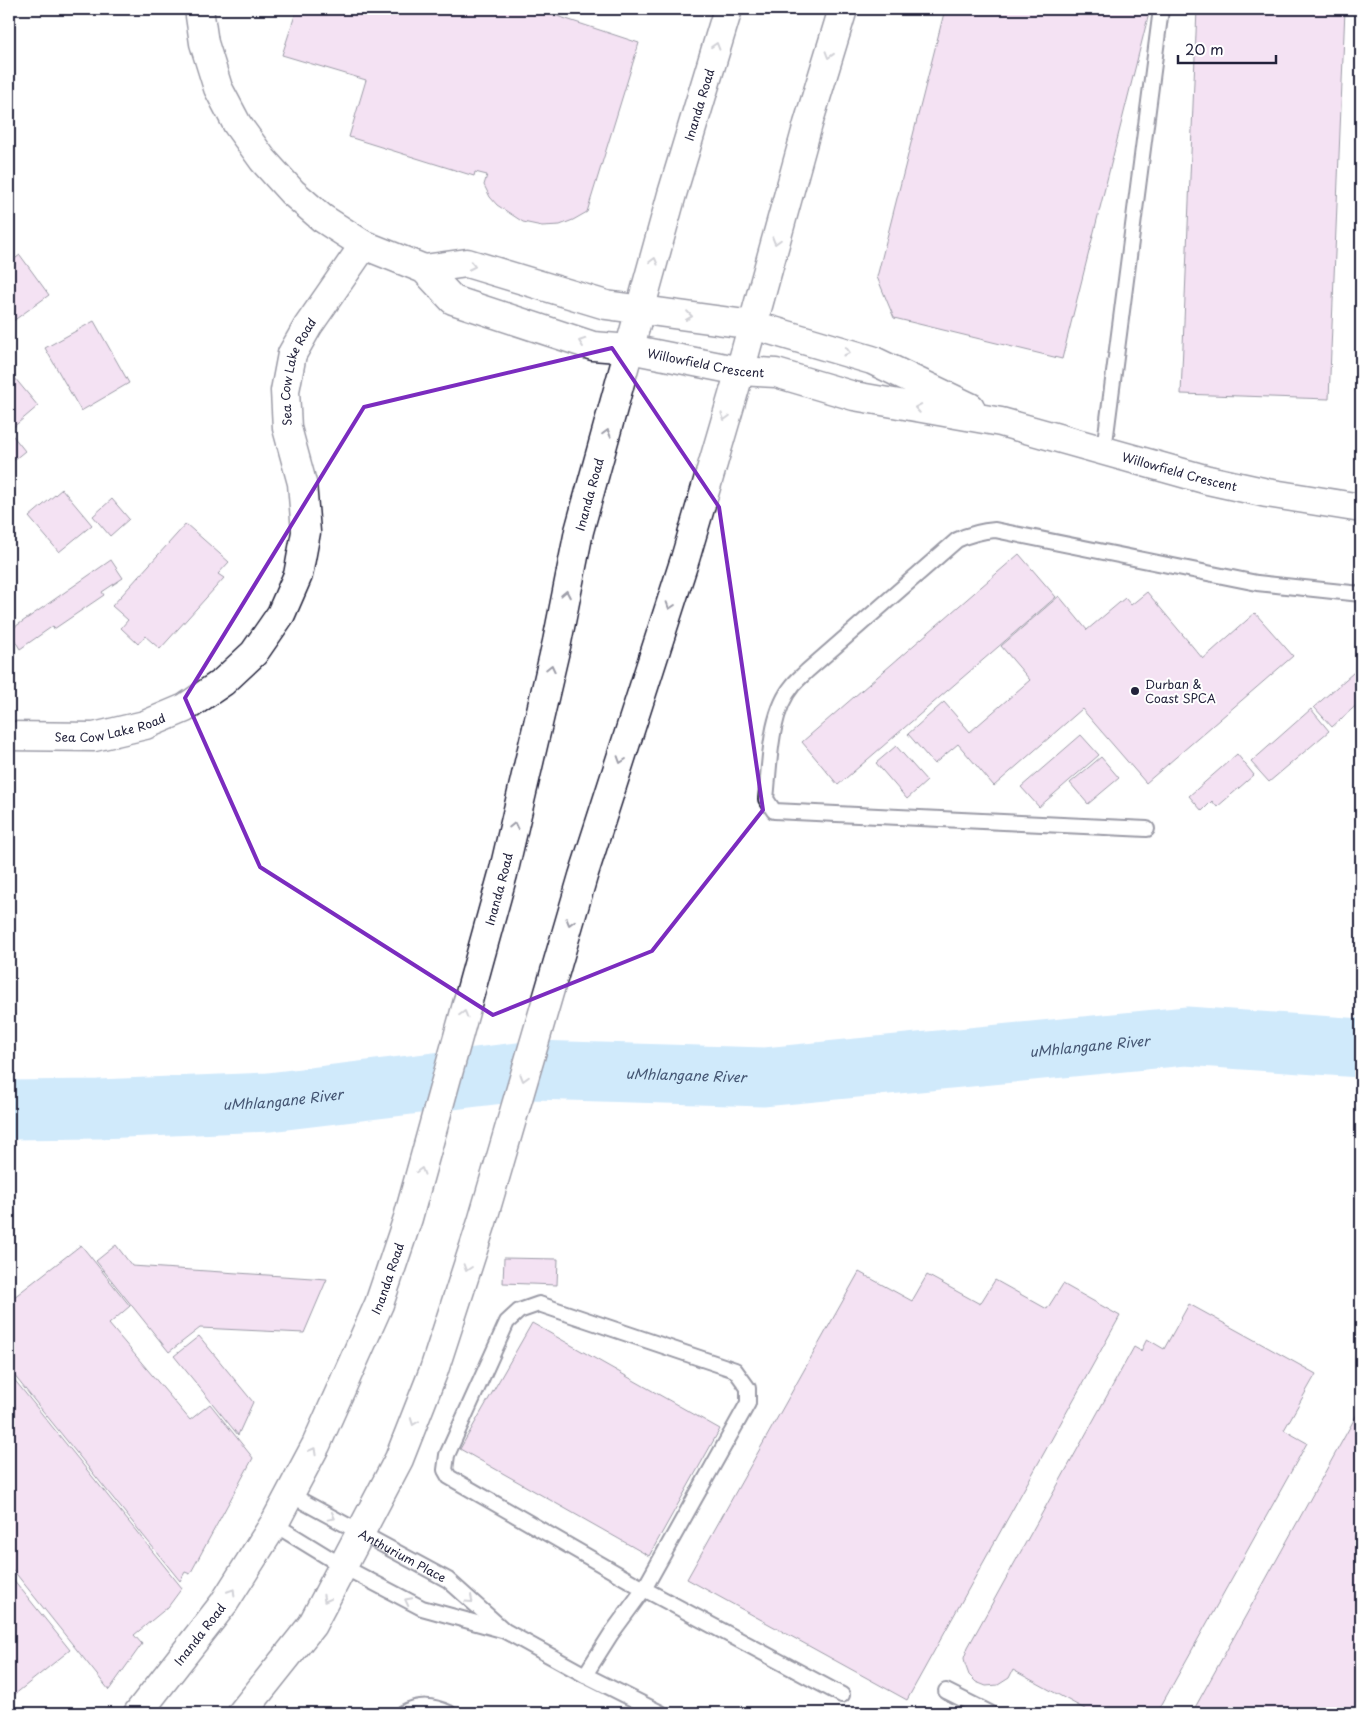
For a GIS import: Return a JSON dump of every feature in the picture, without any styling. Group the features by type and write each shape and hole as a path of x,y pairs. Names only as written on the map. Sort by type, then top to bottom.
{"main road":[{"path":"199,9 204,43 218,88 237,124 263,160 292,192 322,218 364,245"},
{"name":"Inanda Road","path":"138,1713 224,1603 274,1524 316,1445 379,1304 408,1218 504,874 557,642 579,531 692,124 728,9"},
{"path":"242,1713 312,1625 399,1459 434,1370 482,1222 584,876 685,559 753,325 808,124 843,9"},
{"name":"Willowfield Crescent","path":"364,245 424,269 453,300 593,346 630,349 740,370 776,374 854,396 1001,422 1208,480 1361,508"},
{"name":"Sea Cow Lake Road","path":"9,736 94,737 145,725 185,708 223,682 254,653 281,614 298,574 306,532 302,484 287,428 285,390 292,354 308,326 364,245"},
{"name":"Willowfield Crescent","path":"424,269 467,263 606,304 753,325 872,360 1001,422"}],"lane":[{"path":"1104,450 1161,9"},
{"path":"1147,830 774,811 766,799 775,721 783,701 792,686 807,671 957,540 984,531 995,530 1257,583 1361,594"},
{"path":"585,1675 611,1634 644,1589 748,1403 748,1388 735,1370 539,1304 519,1312 507,1322 447,1455 445,1470 450,1477 644,1589 842,1695"},
{"name":"Anthurium Place","path":"289,1494 448,1580 505,1631 585,1675 661,1713"},
{"name":"Anthurium Place","path":"274,1524 344,1567 422,1608 505,1631"},
{"path":"946,1691 990,1713"},
{"path":"403,1713 422,1706 438,1708 449,1713"}],"highlighted area":[{"path":"612,348 719,507 763,810 652,951 493,1015 260,867 185,698 364,407"}],"building":[{"path":"297,9 543,9 542,11 639,43 587,212 560,225 542,226 523,222 497,205 490,197 484,185 487,175 475,172 474,176 349,137 366,80 282,55"},
{"path":"945,9 1150,9 1062,359 894,318 877,277"},
{"path":"1197,9 1345,9 1329,399 1181,394"},
{"path":"20,255 49,295 9,324 9,263"},
{"path":"94,321 129,383 81,411 45,348"},
{"path":"9,371 38,406 11,429 9,427"},
{"path":"9,431 25,451 9,464"},
{"path":"62,489 92,525 59,552 29,517"},
{"path":"112,499 129,519 110,536 93,516"},
{"path":"186,524 229,562 218,574 224,578 160,649 145,636 138,644 121,628 128,620 112,606"},
{"path":"1019,554 1056,597 838,785 802,742"},
{"path":"111,560 123,578 102,592 104,595 54,629 53,626 20,649 9,631"},
{"name":"Durban & Coast SPCA","path":"1147,592 1203,659 1255,613 1293,656 1146,783 1082,709 994,786 958,744 934,764 908,734 944,702 970,732 1030,680 1001,646 1059,596 1087,630 1125,598 1131,605"},
{"path":"1361,666 1361,701 1332,727 1314,707"},
{"path":"1311,709 1329,731 1269,782 1251,762"},
{"path":"1081,735 1099,755 1039,807 1021,787"},
{"path":"896,746 927,781 907,799 876,763"},
{"path":"1237,754 1254,775 1217,807 1212,801 1202,811 1189,796"},
{"path":"1101,757 1119,778 1088,804 1070,783"},
{"path":"81,1245 130,1306 109,1324 190,1420 210,1404 253,1458 190,1574 185,1572 180,1581 9,1369 9,1301"},
{"path":"116,1245 132,1266 327,1279 304,1333 200,1328 169,1352 96,1261"},
{"path":"504,1258 558,1259 557,1285 503,1283"},
{"path":"859,1272 912,1301 927,1275 980,1304 995,1280 1047,1309 1063,1284 1120,1316 907,1700 687,1579"},
{"path":"1189,1304 1316,1374 1284,1430 1307,1443 1157,1713 1092,1713 1013,1670 1009,1678 998,1685 986,1686 976,1682 969,1675 965,1664 964,1658 968,1647 1134,1347 1141,1351 1147,1339 1164,1349"},
{"path":"532,1323 720,1429 649,1556 460,1449"},
{"path":"199,1336 253,1402 238,1435 174,1356"},
{"path":"9,1373 182,1588 168,1607 134,1635 142,1644 109,1690 9,1565"},
{"path":"1361,1407 1361,1713 1192,1713"},
{"path":"9,1574 70,1650 9,1699"}],"waterway":[{"name":"uMhlangane River","path":"9,1110 99,1109 269,1102 535,1070 764,1077 1186,1036 1361,1048"}],"place":[{"name":"Durban & Coast SPCA","path":"1135,691"}]}
